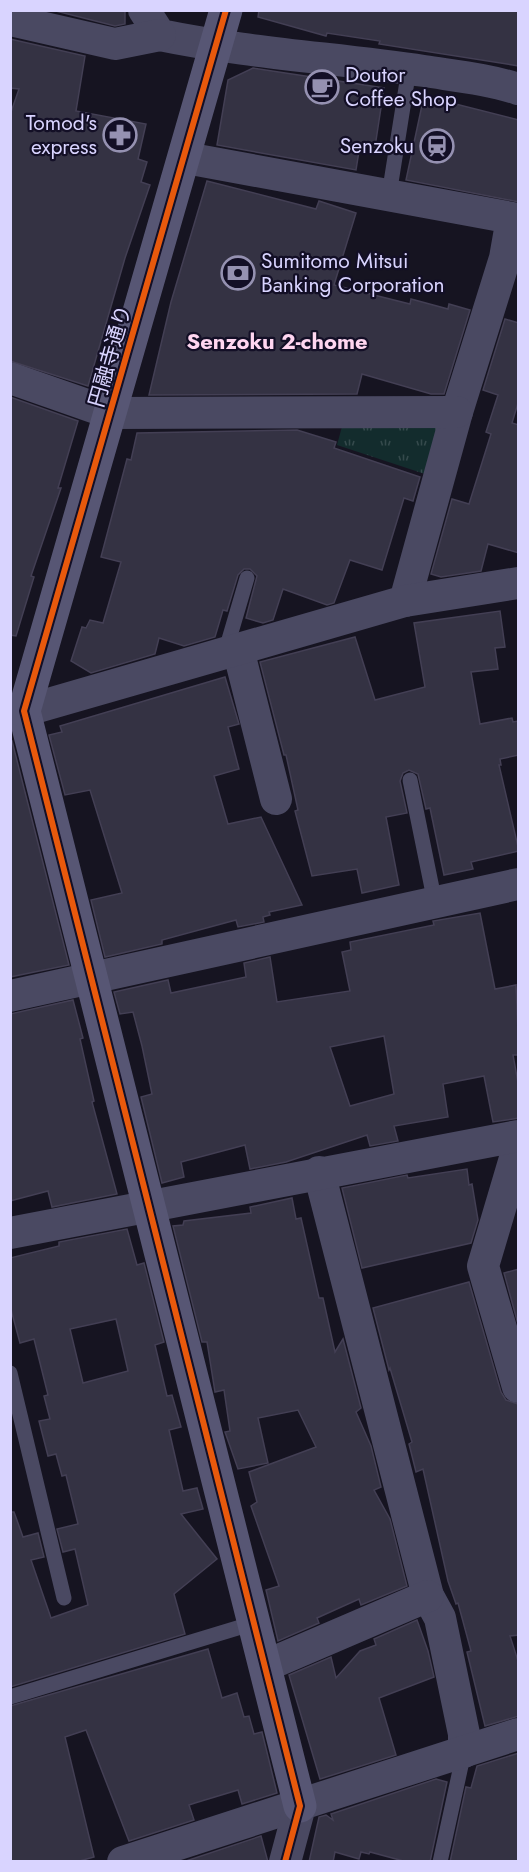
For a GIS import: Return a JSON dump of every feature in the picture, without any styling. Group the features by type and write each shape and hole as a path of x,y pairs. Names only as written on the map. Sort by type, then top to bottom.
{"street":[{"name":"円融寺通り","path":"17,713 186,158 226,10"},
{"path":"10,20 115,44 152,23 216,45 409,69 500,83 519,89"},
{"path":"186,158 512,218 512,260 457,412 405,601"},
{"path":"10,378 110,413 457,412"},
{"path":"285,1862 300,1806 92,979 17,713 405,601 519,583"},
{"path":"231,651 276,799"},
{"path":"10,996 519,884"},
{"path":"10,1233 319,1172 519,1136"},
{"path":"519,1148 483,1266 519,1387"},
{"path":"319,1172 428,1596 440,1618 464,1734 464,1752"},
{"path":"265,1666 428,1596"},
{"path":"123,1862 282,1808 300,1806 519,1734"}],"lane":[{"path":"389,195 409,69"},
{"path":"231,651 247,578"},
{"path":"410,780 435,903"},
{"path":"10,1373 64,1598"},
{"path":"10,1697 254,1623"},
{"path":"440,1862 464,1752"}],"green space":[{"path":"437,420 442,431 428,475 337,445 343,423"}],"building":[{"path":"52,10 125,10 125,24 115,26"},
{"path":"259,10 519,10 519,66 379,44 380,41 327,33 326,36 258,17"},
{"path":"10,39 85,56 76,111 146,124 138,159 147,162 141,182 150,185 125,258 88,386 10,361 10,115 19,89 10,88"},
{"path":"253,68 384,88 375,147 360,145 356,170 217,145 228,80"},
{"path":"424,96 519,120 519,202 406,180"},
{"path":"207,181 316,209 319,201 356,213 334,285 410,304 411,299 448,309 449,304 470,310 444,394 431,394 362,374 357,394 149,395 171,302"},
{"path":"505,319 519,323 519,400 512,423 519,425 519,553 488,544 481,571 441,577 431,574 452,499 469,504 491,434 486,432 498,395 483,390"},
{"path":"10,397 78,421 58,488 61,488 31,576 34,577 16,636 10,635"},
{"path":"297,430 336,442 334,448 420,477 413,501 404,498 382,570 350,560 334,603 327,605 283,589 273,620 263,623 246,618 257,576 250,569 244,569 238,575 227,611 223,610 215,637 184,646 159,638 155,654 91,673 71,661 82,627 86,628 90,620 103,623 121,562 101,557 127,459 131,460 137,433"},
{"path":"500,611 505,647 495,648 498,669 471,672 480,724 512,718 513,722 519,721 519,755 500,759 501,765 499,765 519,851 471,862 473,869 444,875 430,808 426,809 418,774 409,770 403,773 400,781 407,813 386,817 399,885 362,893 357,869 312,876 295,811 298,810 286,755 284,755 260,662 355,637 375,700 425,687 414,623"},
{"path":"225,677 239,724 228,727 239,769 214,776 228,824 261,817 302,905 269,912 270,915 263,917 264,922 238,927 236,920 162,940 162,944 105,957 91,900 122,893 90,790 65,795 49,735 62,732 60,726"},
{"path":"12,741 69,965 10,977 10,742"},
{"path":"480,913 495,989 516,985 519,1055 513,1055 519,1088 519,1118 493,1122 484,1076 443,1084 448,1117 394,1126 398,1141 370,1146 367,1135 286,1162 250,1169 245,1145 181,1162 184,1177 162,1183 141,1097 152,1094 142,1046 133,1012 120,1014 114,992 168,980 171,993 246,977 244,963 270,957 277,1002 350,991 342,952 351,950 350,942 434,925 433,921","holes":["384,1036 394,1094 350,1106 330,1047"]},
{"path":"73,1000 83,1038 80,1039 94,1101 92,1102 117,1194 52,1207 48,1191 10,1201 10,1014"},
{"path":"467,1169 478,1220 471,1243 362,1268 342,1188 407,1175 408,1178"},
{"path":"292,1198 296,1219 301,1218 319,1298 323,1298 335,1352 343,1339 361,1408 356,1412 371,1446 381,1487 374,1490 390,1519 407,1586 361,1605 359,1599 317,1618 319,1623 278,1641 266,1590 279,1586 251,1506 257,1502 249,1472 316,1447 298,1410 258,1418 268,1463 238,1469 225,1432 230,1431 224,1390 215,1392 207,1342 202,1342 173,1226 183,1225 184,1221 251,1213 250,1207"},
{"path":"127,1229 137,1265 144,1263 164,1342 155,1345 167,1396 172,1395 181,1427 169,1430 183,1491 197,1488 203,1509 181,1514 217,1559 174,1594 185,1634 10,1687 10,1512 14,1512 23,1537 38,1533 44,1557 31,1560 51,1618 88,1605 75,1549 63,1552 57,1529 78,1524 66,1475 62,1476 56,1454 48,1456 39,1421 50,1419 44,1396 48,1395 34,1339 20,1343 10,1306 10,1258 59,1246 59,1242","holes":["116,1319 128,1371 83,1383 70,1329"]},
{"path":"519,1269 519,1299 518,1324 504,1273"},
{"path":"469,1282 501,1392 506,1400 518,1404 519,1635 510,1636 519,1664 519,1716 485,1726 467,1652 471,1651 458,1603 456,1604 448,1581 423,1469 416,1472 409,1444 412,1442 390,1368 389,1370 373,1308"},
{"path":"417,1620 434,1677 379,1698 396,1755 320,1779 289,1675 331,1657 336,1678 360,1651 376,1645 374,1639"},
{"path":"208,1649 222,1698 237,1693 244,1717 249,1716 254,1734 262,1732 277,1793 242,1804 238,1790 195,1803 189,1805 194,1820 129,1841 86,1730 65,1737 94,1857 76,1862 10,1862 10,1706"},
{"path":"519,1753 519,1862 450,1862 466,1787 471,1788 477,1766"},
{"path":"436,1779 447,1782 430,1862 407,1862 370,1852 369,1854 361,1852 359,1859 335,1852 333,1862 309,1862 319,1817 326,1815 333,1820 331,1814"},
{"path":"261,1836 268,1862 183,1862"}],"cycle path":[{"path":"226,10 24,711 300,1806 285,1862"}],"place":[{"name":"Doutor Coffee Shop","path":"322,87"},
{"name":"Tomod's express","path":"120,135"},
{"name":"Senzoku","path":"437,146"},
{"name":"Sumitomo Mitsui Banking Corporation","path":"238,273"}],"district":[{"name":"Senzoku 2-chome","path":"277,341"}]}
